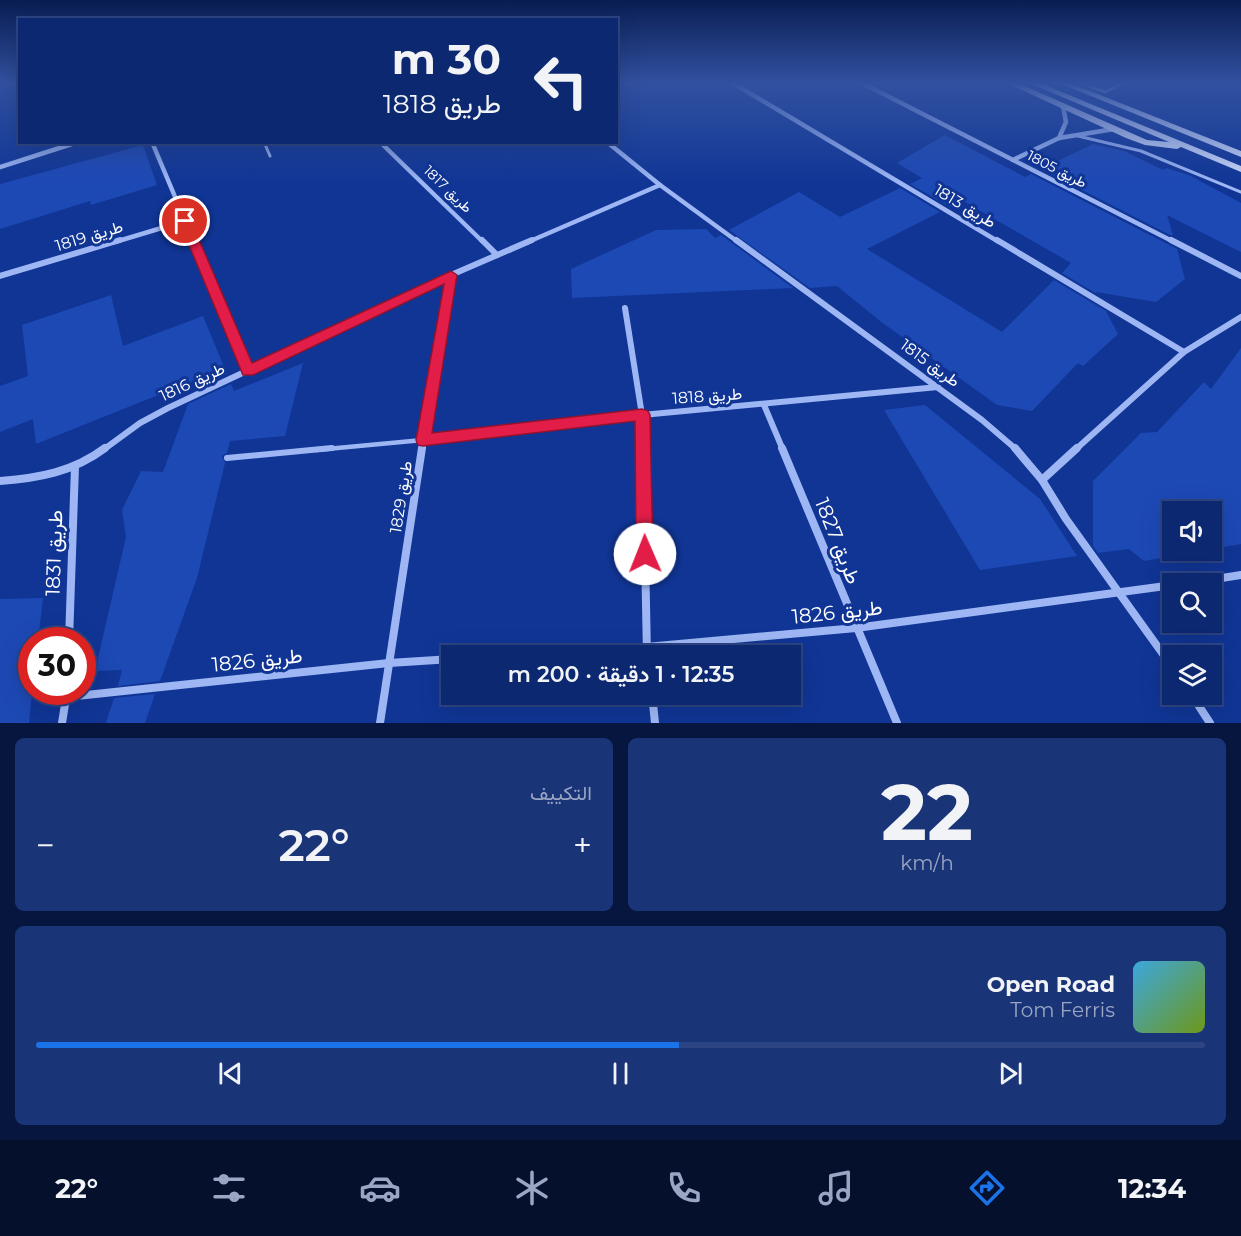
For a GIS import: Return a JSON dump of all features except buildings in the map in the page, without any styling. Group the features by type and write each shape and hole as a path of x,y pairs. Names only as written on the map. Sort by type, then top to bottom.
{"main road":[{"path":"1087,117 1145,142 1188,146"},
{"path":"1116,117 1241,169"},
{"path":"1148,117 1241,154"}],"street":[{"name":"طريق 1813","path":"790,117 1184,352"},
{"name":"طريق 1805","path":"928,117 1241,276"},
{"path":"1059,138 1067,123 1067,117"},
{"path":"1013,160 1059,138 1114,129"},
{"path":"0,167 73,144"},
{"path":"153,144 248,371"},
{"name":"طريق 1817","path":"382,144 497,255"},
{"name":"طريق 1815","path":"609,144 660,185 982,420 1017,450 1042,480 1066,519 1162,653"},
{"name":"طريق 1816","path":"0,482 35,478 75,467 92,458 140,423 451,275 660,185"},
{"name":"طريق 1819","path":"0,276 185,221"},
{"name":"طريق 1829","path":"380,723 423,440 451,275"},
{"path":"626,308 642,415 647,645"},
{"path":"1042,480 1184,352 1241,317"},
{"name":"طريق 1818","path":"423,440 642,415 938,387"},
{"name":"طريق 1827","path":"764,405 897,723"},
{"name":"طريق 1831","path":"69,627 75,467"},
{"path":"1222,578 1241,575"},
{"name":"طريق 1826","path":"702,645 856,628 1162,587"},
{"name":"طريق 1826","path":"96,691 441,660"},
{"path":"62,723 65,705"},
{"path":"653,705 655,723"},
{"path":"1198,705 1210,723"}],"lane":[{"path":"1072,135 1102,139 1155,156 1241,192"},
{"path":"265,144 270,156"},
{"name":"طريق 1818","path":"227,458 423,440"}],"route":[{"path":"185,221 248,371 451,275 423,440 642,415 645,554"}]}
